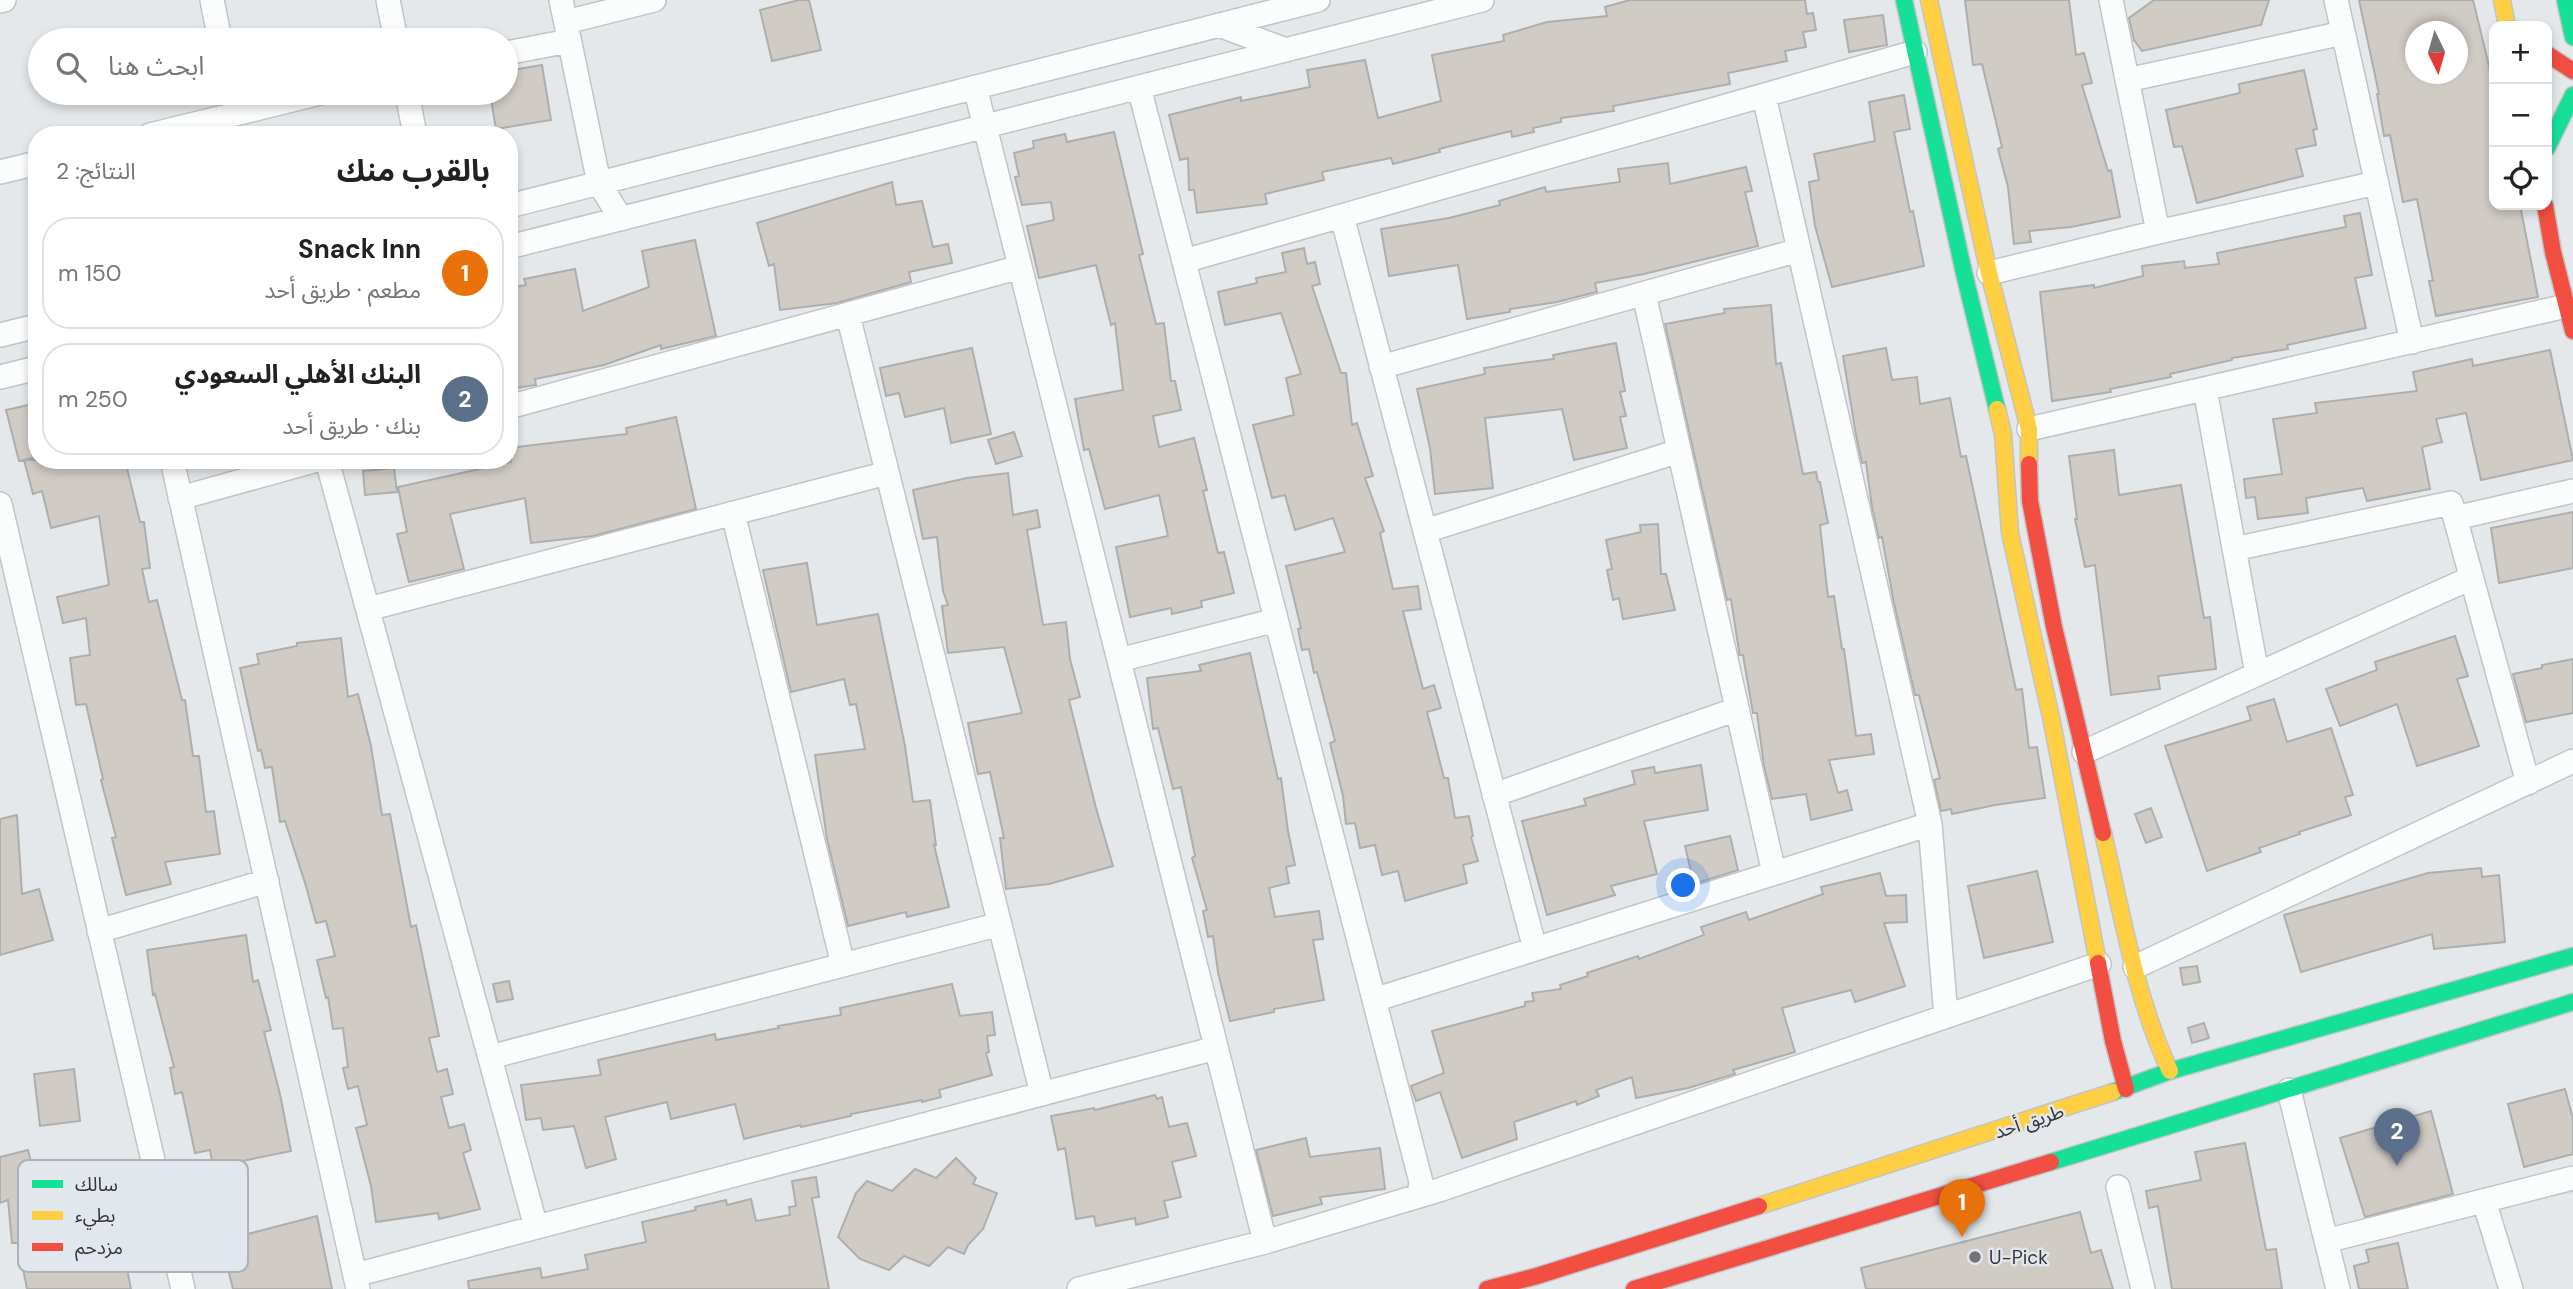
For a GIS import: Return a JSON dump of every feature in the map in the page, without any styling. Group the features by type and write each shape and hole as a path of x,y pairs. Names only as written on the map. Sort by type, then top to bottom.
{"street":[{"path":"212,0 218,28"},
{"path":"388,0 394,28"},
{"path":"518,46 565,21 654,0"},
{"path":"518,204 1318,0"},
{"path":"518,245 1482,0"},
{"path":"1904,0 1964,273 2003,433 2010,533 2052,722 2126,1089"},
{"path":"1929,0 1989,273 2029,429 2030,501 2054,627 2135,967 2161,1052 2170,1071"},
{"path":"2111,0 2158,232"},
{"path":"2336,0 2412,342"},
{"path":"2502,0 2506,21"},
{"path":"2565,0 2573,37"},
{"path":"565,21 599,183 621,219"},
{"path":"1219,25 1286,50"},
{"path":"2127,80 2343,33"},
{"path":"1184,261 1915,52"},
{"path":"2552,57 2573,71"},
{"path":"975,87 1265,1242"},
{"path":"1139,87 1421,1182 1419,1196"},
{"path":"2547,147 2573,94"},
{"path":"1764,96 1930,824 1946,1016"},
{"path":"174,126 229,105"},
{"path":"409,105 413,126"},
{"path":"0,172 28,165"},
{"path":"1989,273 2376,183"},
{"path":"2546,210 2573,331"},
{"path":"1342,216 1535,949"},
{"path":"1381,367 1799,250"},
{"path":"518,405 1020,267"},
{"path":"1644,294 1774,873"},
{"path":"2029,429 2566,306"},
{"path":"848,314 1042,1094"},
{"path":"0,335 28,328"},
{"path":"0,377 28,370"},
{"path":"2205,389 2257,674"},
{"path":"1425,531 1679,451"},
{"path":"174,469 357,1282 536,1227 1216,1048"},
{"path":"180,498 285,469"},
{"path":"329,469 536,1227"},
{"path":"368,609 887,473"},
{"path":"2455,518 2573,491"},
{"path":"2234,548 2451,503 2528,783"},
{"path":"0,504 153,1160"},
{"path":"733,513 844,965"},
{"path":"2084,752 2471,578"},
{"path":"1119,660 1276,620"},
{"path":"1494,795 1737,709"},
{"path":"2135,967 2573,761"},
{"path":"1374,1000 1930,824"},
{"path":"99,931 267,881"},
{"path":"490,1058 1000,924"},
{"name":"طريق أحد","path":"1487,1289 1551,1272 2126,1089 2170,1071 2568,956"},
{"path":"1079,1289 1265,1242 1419,1196 2099,964"},
{"path":"1634,1289 2573,1002"},
{"path":"2289,1090 2338,1289"},
{"path":"2326,1241 2573,1178"},
{"path":"2118,1187 2143,1289"},
{"path":"2484,1201 2511,1289"}],"building":[{"path":"809,0 821,50 772,61 760,10"},
{"path":"1630,0 1805,0 1807,14 1813,13 1816,30 1803,32 1806,47 1785,51 1787,61 1728,73 1730,84 1613,106 1614,111 1561,118 1561,122 1533,128 1534,132 1512,137 1511,131 1393,164 1391,158 1322,172 1324,180 1265,194 1267,204 1197,213 1194,190 1189,190 1188,158 1180,160 1169,115 1241,97 1241,101 1310,87 1307,70 1365,60 1378,118 1441,101 1432,55 1504,41 1503,35 1547,22 1607,16 1605,7"},
{"path":"1965,0 2069,0 2076,55 2084,53 2092,83 2082,85 2108,171 2111,170 2120,217 2071,227 2029,231 2031,242 2014,244 2008,187 1998,149 2002,147 1982,64 1973,65"},
{"path":"2154,0 2269,0 2261,25 2142,51 2134,40 2129,18"},
{"path":"2359,0 2473,0 2489,66 2489,210 2521,210 2538,297 2436,316 2429,281 2433,281 2417,199 2403,202 2390,135 2384,136"},
{"path":"1883,15 1887,45 1849,52 1844,20"},
{"path":"542,65 551,120 496,126 492,105 518,105 518,69"},
{"path":"2304,70 2317,129 2313,130 2316,145 2296,149 2303,176 2197,203 2182,146 2174,147 2166,110 2240,93 2239,84"},
{"path":"1904,95 1910,129 1894,132 1924,266 1832,287 1815,226 1809,182 1819,180 1814,154 1875,141 1869,102"},
{"path":"1114,132 1143,254 1139,255 1156,324 1164,323 1171,381 1175,381 1181,410 1153,416 1159,447 1194,438 1207,490 1203,491 1218,553 1224,552 1234,593 1201,601 1202,607 1172,614 1171,608 1130,617 1116,547 1168,536 1159,495 1105,509 1089,449 1084,450 1075,399 1123,390 1115,323 1111,325 1096,265 1039,278 1027,226 1054,220 1051,202 1022,205 1015,177 1019,176 1014,153 1034,148 1033,141 1065,134 1067,142"},
{"path":"1668,163 1670,184 1746,167 1752,191 1745,192 1758,246 1595,283 1597,292 1467,319 1458,265 1389,276 1381,229 1449,218 1500,205 1499,201 1545,187 1546,192 1620,182 1618,169"},
{"path":"892,182 896,205 922,201 933,247 948,244 952,263 909,272 911,282 837,303 780,310 774,264 769,266 757,223"},
{"path":"2360,213 2372,275 2355,278 2366,328 2287,345 2288,349 2232,358 2170,374 2171,377 2110,389 2111,392 2052,401 2040,292 2094,285 2094,288 2143,276 2142,266 2184,261 2185,268 2219,264 2217,253 2346,227 2344,216"},
{"path":"695,240 716,336 661,349 661,345 604,365 535,379 536,385 518,388 518,286 526,285 524,279 575,269 583,311 649,287 642,251"},
{"path":"1304,248 1307,264 1315,262 1320,284 1312,286 1341,373 1346,373 1352,425 1357,423 1373,476 1365,478 1384,531 1380,533 1393,589 1418,586 1421,609 1403,611 1423,689 1434,685 1441,708 1427,712 1444,778 1448,778 1455,818 1469,816 1471,837 1478,861 1463,865 1467,883 1405,901 1398,871 1382,875 1375,845 1360,848 1355,823 1346,824 1343,796 1330,743 1335,741 1309,649 1302,650 1298,629 1301,628 1286,566 1345,552 1333,518 1295,530 1285,495 1272,498 1253,425 1294,415 1286,378 1301,374 1281,313 1225,325 1218,292 1257,283 1256,278 1286,272 1282,253"},
{"path":"1771,305 1776,364 1781,363 1803,474 1816,472 1820,482 1828,523 1820,525 1828,597 1834,596 1856,736 1871,734 1874,754 1829,760 1838,793 1847,790 1852,810 1811,820 1806,794 1772,799 1764,766 1757,713 1753,713 1743,655 1739,655 1731,599 1727,600 1665,324 1725,313 1724,309"},
{"path":"1616,343 1625,391 1620,392 1626,416 1620,417 1627,448 1574,460 1562,409 1485,418 1493,488 1435,494 1430,448 1417,389 1485,374 1484,368 1554,359 1553,355"},
{"path":"972,348 991,434 951,443 944,408 905,417 899,393 886,396 880,368"},
{"path":"1886,348 1892,380 1917,377 1920,404 1950,398 1961,457 1966,456 2016,690 2022,689 2029,748 2037,747 2045,798 1952,814 1951,809 1941,811 1934,780 1940,778 1919,695 1915,695 1882,537 1879,538 1872,507 1866,462 1862,463 1856,435 1843,356"},
{"path":"2550,350 2573,460 2481,480 2466,413 2436,419 2442,442 2422,447 2430,489 2367,501 2363,488 2306,498 2308,513 2258,519 2255,497 2246,498 2244,479 2282,474 2273,419 2317,413 2315,403 2417,391 2413,372 2472,359 2473,366"},
{"path":"28,405 28,459 19,461 6,410"},
{"path":"676,417 696,509 593,536 531,543 525,498 450,514 464,569 409,582 397,534 407,532 398,487 479,469 518,469 518,447 627,434 626,428"},
{"path":"1014,432 1022,456 996,464 988,440"},
{"path":"2114,450 2119,495 2181,485 2204,618 2210,617 2216,669 2158,676 2160,689 2111,695 2095,565 2085,567 2075,519 2069,456"},
{"path":"24,460 28,460 28,469 127,469 140,522 144,522 150,568 142,569 149,602 157,600 182,700 185,700 193,756 199,756 206,812 214,811 220,854 165,862 171,884 126,895 112,838 116,837 86,704 76,705 70,658 90,655 86,618 63,623 57,597 109,585 99,516 51,528 42,491 33,494"},
{"path":"394,469 397,492 365,495 363,471"},
{"path":"1008,473 1013,515 1037,510 1040,527 1027,530 1043,625 1066,622 1070,659 1080,697 1069,700 1113,866 1049,884 1006,889 1000,838 1004,838 990,772 978,774 968,723 1022,713 1004,647 948,653 942,606 948,605 943,591 937,537 923,539 913,490 967,478"},
{"path":"2573,512 2573,568 2499,583 2491,528"},
{"path":"1658,524 1661,574 1666,574 1675,610 1623,619 1619,598 1613,600 1607,570 1612,569 1606,540 1641,532 1640,525"},
{"path":"807,563 817,625 878,614 905,746 913,802 930,800 934,845 949,907 907,917 906,912 848,926 827,839 815,755 865,749 856,704 850,705 844,679 791,692 763,570"},
{"path":"2455,636 2468,676 2457,679 2479,746 2417,766 2397,704 2340,726 2326,689 2377,670 2375,662"},
{"path":"341,638 348,697 358,694 371,746 382,815 390,814 411,927 416,925 439,1036 429,1038 437,1072 447,1069 453,1094 441,1097 449,1128 464,1124 471,1150 463,1153 480,1209 439,1219 438,1213 376,1222 371,1186 356,1128 367,1125 358,1086 348,1089 343,1068 348,1067 343,1028 333,1029 328,997 326,998 317,960 335,956 326,921 316,923 285,821 280,822 272,767 265,768 261,750 258,751 240,668 259,664 257,654 297,646 297,643"},
{"path":"1250,653 1278,779 1281,778 1295,865 1286,867 1289,883 1269,888 1275,917 1319,911 1323,939 1313,940 1324,1000 1274,1009 1274,1012 1230,1021 1218,972 1213,936 1208,937 1203,911 1207,910 1192,858 1195,856 1181,787 1173,789 1158,728 1153,729 1147,678 1201,671 1199,665"},
{"path":"2573,659 2573,713 2526,722 2513,674"},
{"path":"2274,699 2287,742 2331,728 2353,795 2345,797 2351,815 2299,832 2300,834 2259,848 2261,852 2207,871 2165,746 2251,720 2247,707"},
{"path":"1701,765 1708,810 1644,821 1657,874 1611,886 1615,895 1547,915 1522,821 1586,805 1584,799 1635,784 1632,771 1654,767 1655,773"},
{"path":"2151,808 2162,837 2146,843 2135,814"},
{"path":"17,815 22,894 39,889 53,940 0,955 0,819"},
{"path":"1730,836 1738,870 1694,884 1685,846"},
{"path":"2481,868 2482,877 2499,875 2505,942 2434,949 2432,934 2301,972 2284,915 2428,873"},
{"path":"2037,871 2053,942 1984,958 1968,886"},
{"path":"1880,873 1886,896 1906,895 1907,922 1884,923 1905,986 1855,1002 1851,990 1782,1008 1795,1052 1733,1070 1735,1074 1688,1088 1636,1098 1632,1077 1596,1090 1599,1096 1577,1105 1576,1101 1514,1122 1517,1139 1462,1158 1440,1092 1416,1101 1411,1086 1444,1073 1432,1031 1525,1006 1525,1002 1534,1001 1532,993 1561,989 1560,985 1588,976 1587,973 1638,956 1639,959 1704,935 1701,927 1746,912 1749,920 1823,894 1821,887"},
{"path":"246,935 253,982 258,980 271,1030 264,1032 291,1151 247,1160 212,1160 210,1150 195,1153 182,1092 175,1094 170,1068 174,1067 155,994 153,995 147,950"},
{"path":"2197,966 2200,982 2183,985 2180,968"},
{"path":"509,981 513,999 497,1002 493,984"},
{"path":"952,984 960,1016 992,1012 995,1035 987,1036 989,1052 986,1053 992,1075 939,1090 941,1097 851,1114 744,1139 735,1104 671,1119 667,1102 605,1117 616,1159 586,1168 574,1126 543,1130 541,1118 526,1120 521,1085 601,1075 598,1060 715,1034 716,1040 841,1015 840,1008"},
{"path":"2204,1023 2209,1038 2192,1043 2188,1028"},
{"path":"74,1069 80,1121 40,1126 34,1074"},
{"path":"2565,1089 2573,1119 2573,1154 2524,1167 2508,1104"},
{"path":"1155,1095 1157,1099 1162,1097 1169,1127 1187,1123 1196,1156 1172,1162 1181,1197 1164,1201 1168,1217 1136,1225 1135,1218 1096,1226 1094,1216 1076,1219 1065,1148 1058,1150 1051,1116 1094,1108 1095,1110"},
{"path":"2431,1111 2453,1194 2365,1217 2340,1138"},
{"path":"1306,1138 1310,1157 1380,1148 1385,1189 1320,1197 1322,1204 1273,1216 1256,1150"},
{"path":"2245,1143 2266,1250 2276,1249 2282,1289 2172,1289 2158,1206 2149,1208 2146,1191 2201,1180 2195,1152"},
{"path":"28,1150 31,1160 18,1160 18,1243 12,1243 8,1200 0,1203 0,1157"},
{"path":"956,1158 976,1178 973,1184 997,1193 983,1229 968,1245 964,1254 948,1247 929,1266 904,1256 889,1270 860,1259 838,1237 856,1193 867,1181 892,1191 915,1169 936,1178"},
{"path":"816,1177 819,1197 812,1198 829,1289 469,1289 468,1281 528,1270 540,1268 542,1278 588,1269 585,1255 646,1242 642,1222 696,1210 695,1207 726,1200 727,1205 751,1199 756,1221 790,1215 789,1207 796,1206 792,1181"},
{"name":"U-Pick","path":"2080,1212 2091,1253 2101,1250 2113,1289 1866,1289 1861,1268"},
{"path":"317,1216 332,1289 233,1289 229,1272 248,1272 248,1234"},
{"path":"2398,1243 2408,1289 2359,1289 2354,1266 2369,1262 2366,1250"},
{"path":"24,1272 128,1272 131,1289 27,1289"}],"traffic: fast":[{"path":"1904,0 1997,409"},
{"path":"2565,0 2573,37"},
{"path":"2547,147 2573,95"},
{"path":"2113,1092 2170,1071 2573,956"},
{"path":"2051,1162 2573,1002"}],"traffic: slow":[{"path":"1929,0 1989,273 2029,429 2029,464"},
{"path":"2502,0 2506,21"},
{"path":"1997,409 2003,434 2010,533 2052,722 2098,963"},
{"path":"2103,833 2139,985 2158,1044 2170,1071"},
{"path":"1759,1206 2113,1092"}],"traffic: jam":[{"path":"2552,57 2573,71"},
{"path":"2546,210 2553,252 2573,331"},
{"path":"2029,464 2030,501 2054,627 2103,833"},
{"path":"2098,963 2113,1041 2126,1089"},
{"path":"1634,1289 2051,1162"},
{"path":"1487,1289 1537,1276 1759,1206"}],"place":[{"name":"البنك الأهلي السعودي","path":"2397,1166"},
{"name":"Snack Inn","path":"1962,1237"},
{"name":"U-Pick","path":"1975,1257"}]}
